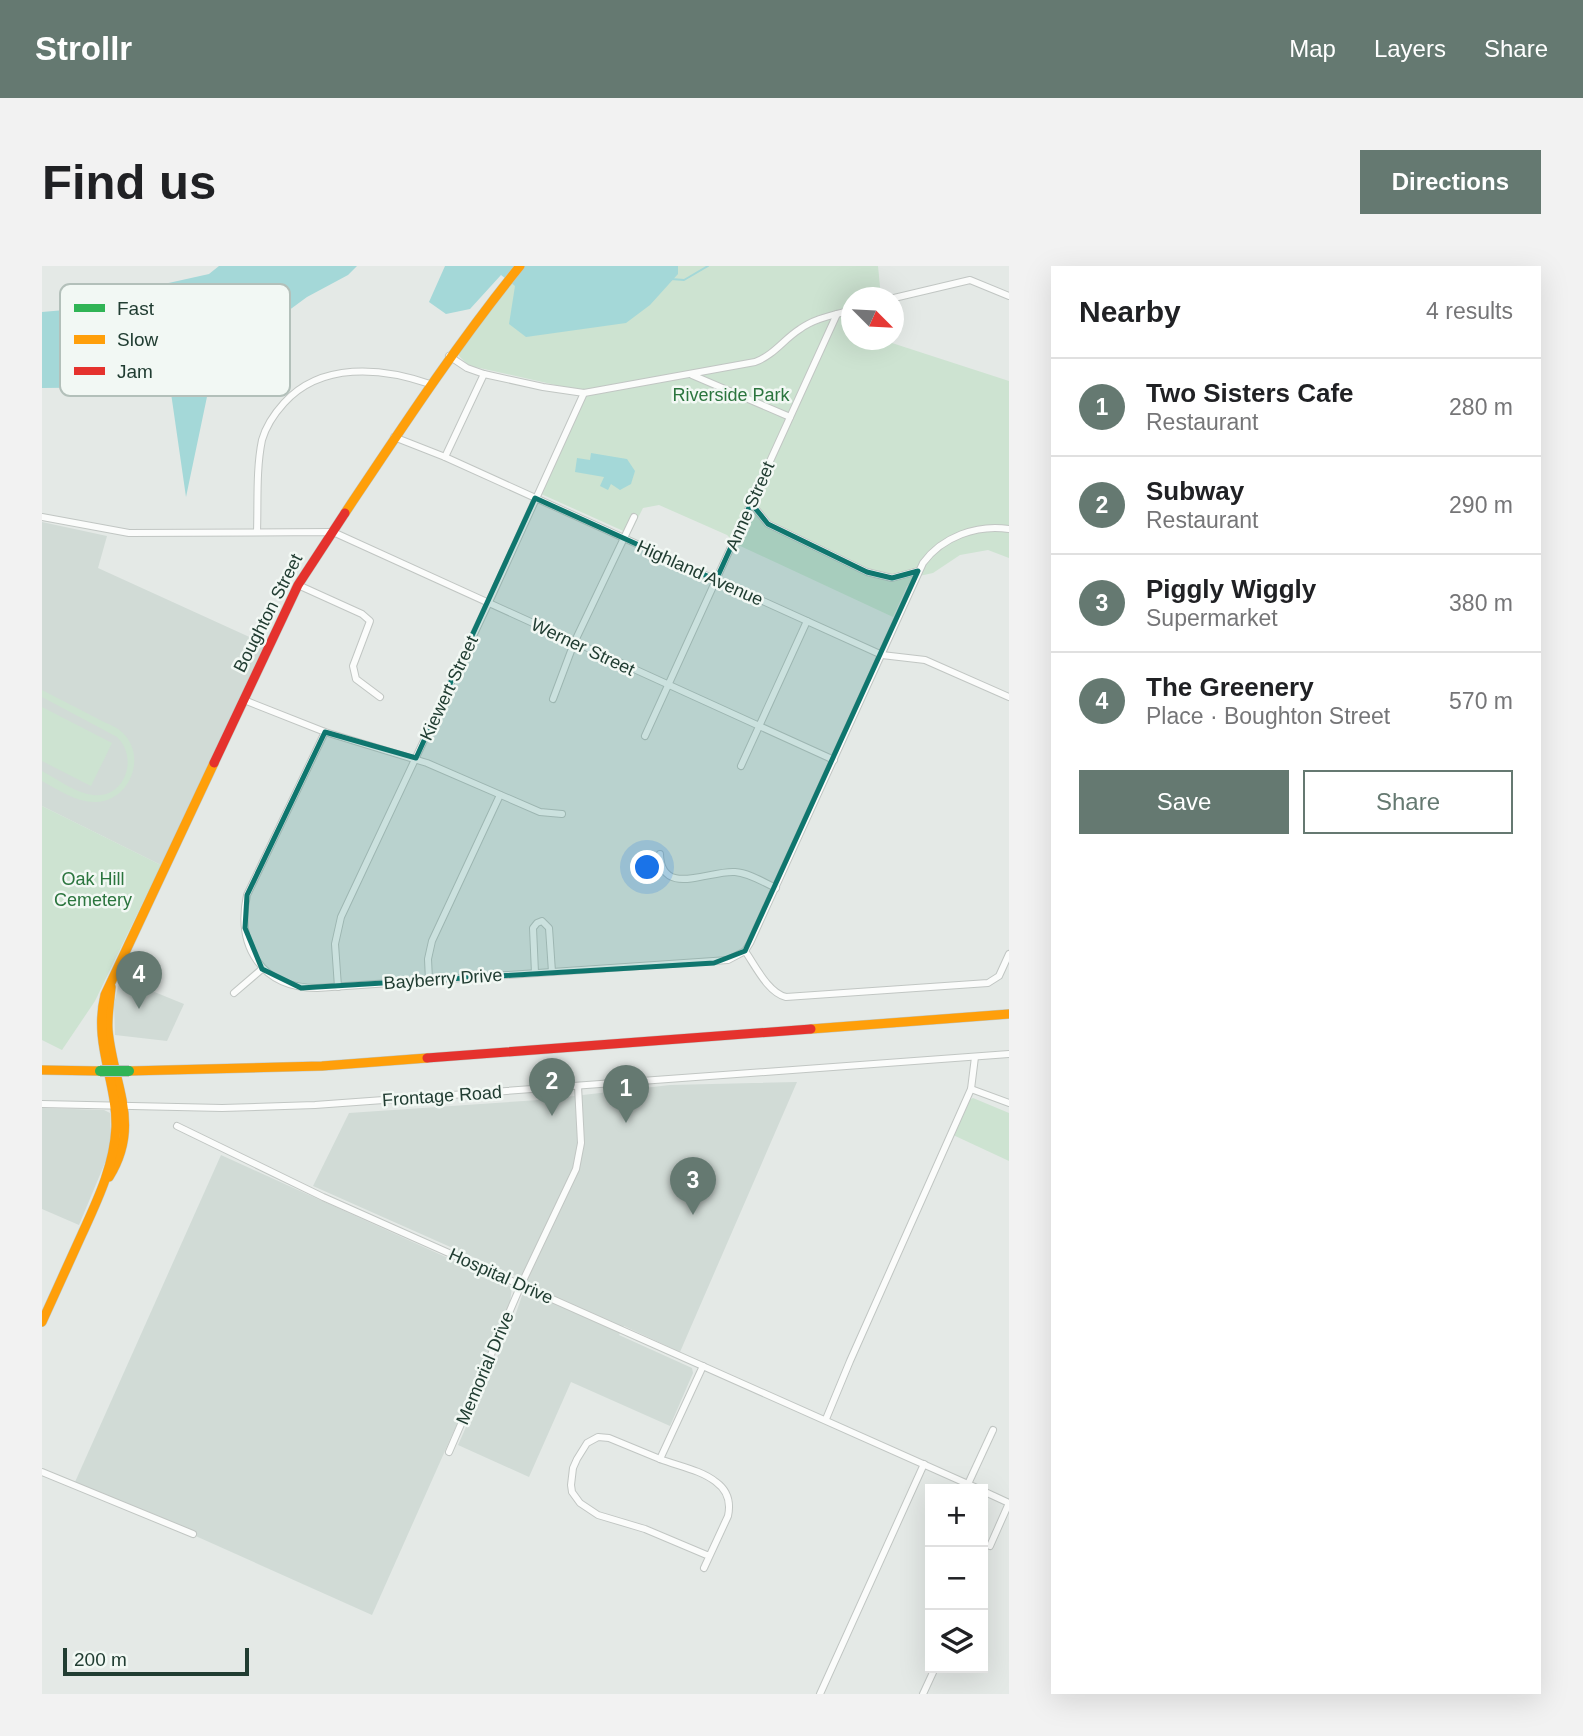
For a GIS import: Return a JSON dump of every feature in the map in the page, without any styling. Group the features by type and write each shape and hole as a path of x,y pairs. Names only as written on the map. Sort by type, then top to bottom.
{"main road":[{"name":"Boughton Street","path":"42,1322 106,1181 114,1148 119,1107 103,1052 103,999 298,585 449,356 520,266"},
{"path":"42,1070 129,1071 321,1066 1009,1014"}],"street":[{"path":"904,296 970,280 1009,296"},
{"path":"700,375 761,360 804,326 841,313"},
{"name":"Anne Street","path":"645,736 836,314"},
{"path":"449,356 467,368 484,374 584,393 690,374 700,375 790,417"},
{"path":"257,532 262,440 274,414 294,392 313,380 356,371 411,377 430,384"},
{"path":"445,457 484,374"},
{"name":"Kiewert Street","path":"338,987 335,944 337,928 584,393"},
{"name":"Highland Avenue","path":"394,437 445,457 882,655 925,660 1009,697"},
{"path":"751,503 768,524 867,572 892,578 918,571"},
{"path":"42,517 129,533 333,532"},
{"path":"553,699 574,643 634,517"},
{"path":"1009,529 977,530 955,536 932,552 918,571 776,888 745,951 773,989 786,997 988,983 999,976 1009,954"},
{"name":"Werner Street","path":"333,532 834,760"},
{"path":"298,585 362,614 370,621 353,666 356,679 380,697"},
{"path":"741,766 807,621"},
{"path":"244,700 325,732 416,758 540,812 562,814"},
{"path":"234,993 262,969 252,952 245,928 244,908 247,895 325,732"},
{"path":"429,980 428,959 432,941 500,795"},
{"path":"660,854 660,867 675,878 685,880 735,872 776,888"},
{"path":"535,973 533,928 542,922 549,929 552,972"},
{"name":"Bayberry Drive","path":"262,969 273,977 301,988 338,987 722,962 745,951"},
{"name":"Frontage Road","path":"42,1104 222,1108 315,1105 1009,1054"},
{"path":"826,1419 971,1089 975,1057"},
{"name":"Memorial Drive","path":"449,1452 521,1285 576,1169 580,1156 578,1086"},
{"path":"971,1089 1009,1102"},
{"name":"Hospital Drive","path":"177,1126 323,1197 968,1484"},
{"path":"660,1459 703,1366"},
{"path":"968,1484 993,1430"},
{"path":"704,1568 728,1516 728,1497 714,1480 609,1438 598,1437 587,1443 577,1459 571,1477 572,1492 580,1503 598,1515 645,1529 709,1556"},
{"path":"820,1694 923,1464"},
{"path":"42,1472 193,1534"},
{"name":"Hospital Drive","path":"988,1493 1009,1503"},
{"path":"990,1546 1009,1503"},
{"path":"923,1694 933,1673"}],"highlighted area":[{"path":"535,498 716,580 751,503 768,524 867,572 892,578 918,571 745,951 714,963 301,988 262,969 245,928 247,895 325,732 416,758"}],"shaded area":[{"path":"42,522 107,536 98,568 265,644 161,865 42,806"},
{"path":"120,978 184,1004 167,1041 115,1035 114,1004"},
{"path":"797,1082 680,1352 624,1326 619,1335 692,1368 693,1373 670,1426 571,1382 529,1477 458,1445 514,1319 527,1281 313,1186 349,1113 539,1100 670,1085"},
{"path":"42,1108 104,1110 110,1113 111,1134 107,1158 79,1225 42,1209"},
{"path":"221,1155 512,1287 510,1302 501,1325 372,1615 75,1482"}],"green space":[{"name":"Riverside Park","path":"523,266 878,266 880,287 841,287 841,350 904,350 904,347 1009,381 1009,558 988,550 960,555 933,573 919,576 907,586 893,617 736,544 727,535 659,505 643,508 630,534 539,493 581,400 578,388 468,365 459,356 459,349"},
{"path":"42,690 123,733 134,754 134,765 126,786 118,794 109,799 90,802 68,795 42,781 42,771 80,792 104,795 120,784 128,766 124,746 117,737 42,697"},
{"path":"42,707 112,743 91,786 42,761"},
{"name":"Oak Hill Cemetery","path":"42,806 161,865 95,1001 62,1050 42,1040"},
{"path":"973,1098 1009,1113 1009,1161 951,1134 967,1101"}],"water":[{"path":"219,266 357,266 348,275 290,310 290,284 164,284 209,274"},
{"path":"445,266 678,266 678,274 650,305 626,323 526,337 509,324 515,286 501,275 470,309 446,314 429,302"},
{"path":"60,310 60,388 42,388 42,312"},
{"path":"171,396 207,396 186,497"},
{"path":"591,453 627,459 635,471 631,484 620,490 611,484 608,490 600,486 604,477 575,472 577,458 590,460"}],"waterway":[{"path":"671,279 684,280 708,266"}],"traffic: slow":[{"path":"345,513 451,357 520,266"},
{"path":"42,1322 99,1195 109,1169 115,1141 113,1094 103,1046 102,1013 105,995 214,763"},
{"path":"109,1177 119,1158 125,1122 108,1030 111,987"},
{"path":"811,1029 1009,1014"},
{"path":"129,1071 322,1066 427,1058"},
{"path":"42,1070 100,1071"}],"traffic: jam":[{"path":"214,763 298,585 345,513"},
{"path":"427,1058 811,1029"}],"traffic: fast":[{"path":"100,1071 129,1071"}],"place":[{"name":"The Greenery","path":"139,1009"},
{"name":"Subway","path":"552,1116"},
{"name":"Two Sisters Cafe","path":"626,1123"},
{"name":"Piggly Wiggly","path":"693,1215"}]}
